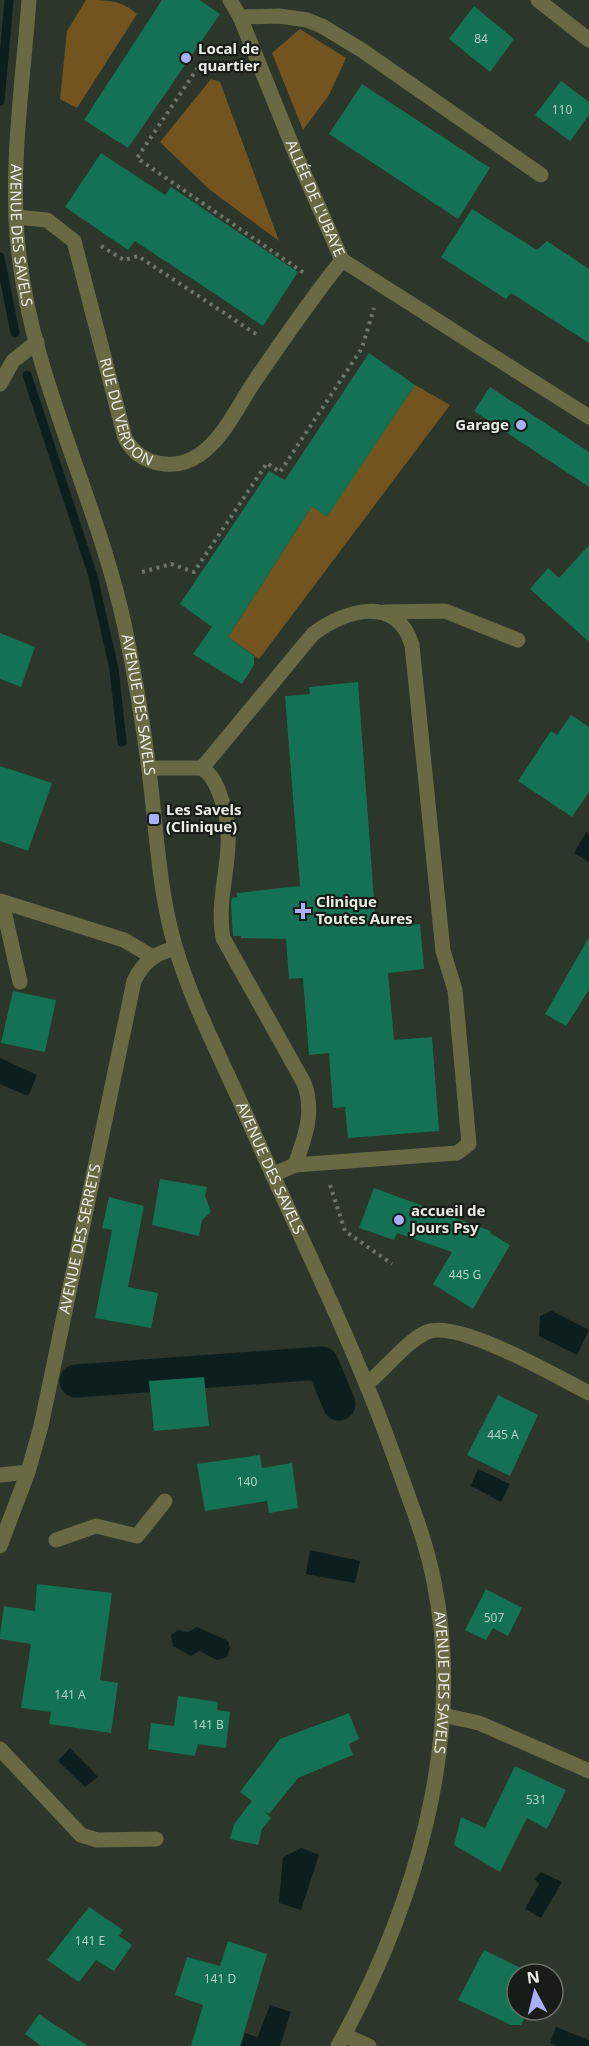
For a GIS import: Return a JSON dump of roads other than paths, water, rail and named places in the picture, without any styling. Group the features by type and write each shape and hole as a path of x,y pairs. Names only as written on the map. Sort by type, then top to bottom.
{"street":[{"name":"AVENUE DES SAVELS","path":"29,0 16,171 16,217 26,294 37,342 65,435 114,576 139,698 165,903 175,948 272,1175 368,1383 433,1576 444,1669 440,1749 411,1876 390,1938 340,2041"},
{"name":"ALLÉE DE L'UBAYE","path":"230,0 240,17 335,249 342,260 589,417"},
{"path":"538,0 589,39"},
{"path":"240,17 279,16 307,20 322,26 363,51 541,175"},
{"name":"RUE DU VERDON","path":"16,217 47,220 74,241 125,438 130,447 143,459 156,464 186,463 201,454 216,439 277,348 342,260"},
{"path":"0,384 13,361 37,342"},
{"path":"202,768 313,633 348,613 445,611 518,640"},
{"path":"272,1175 295,1165 458,1153 469,1144 471,1135 455,990 443,951 412,645 407,629 398,619 379,612"},
{"path":"149,768 202,768 216,783 229,828 229,860 220,924 223,938 304,1083 310,1103 305,1137 295,1165"},
{"path":"1,902 124,940 151,957 175,948"},
{"path":"1,902 20,982"},
{"name":"AVENUE DES SERRETS","path":"0,1546 5,1514 28,1472 41,1426 130,996 139,972 151,957"},
{"path":"368,1383 418,1337 440,1329 467,1334 589,1393"},
{"path":"0,1475 28,1472"},
{"path":"56,1540 96,1526 137,1536 165,1501"},
{"path":"443,1715 479,1723 589,1771"},
{"path":"0,1749 81,1835 97,1839 156,1839"},
{"path":"340,2041 369,2046"}],"waterway":[{"path":"0,101 9,0"},
{"path":"0,257 15,333"},
{"path":"27,375 93,576 114,669 122,742"},
{"path":"76,1381 322,1363 339,1404"}],"place":[{"name":"Local de quartier","path":"186,58"},
{"name":"Garage","path":"521,425"},
{"name":"Les Savels (Clinique)","path":"154,819"},
{"name":"Clinique Toutes Aures","path":"303,911"},
{"name":"accueil de Jours Psy","path":"399,1220"}]}
